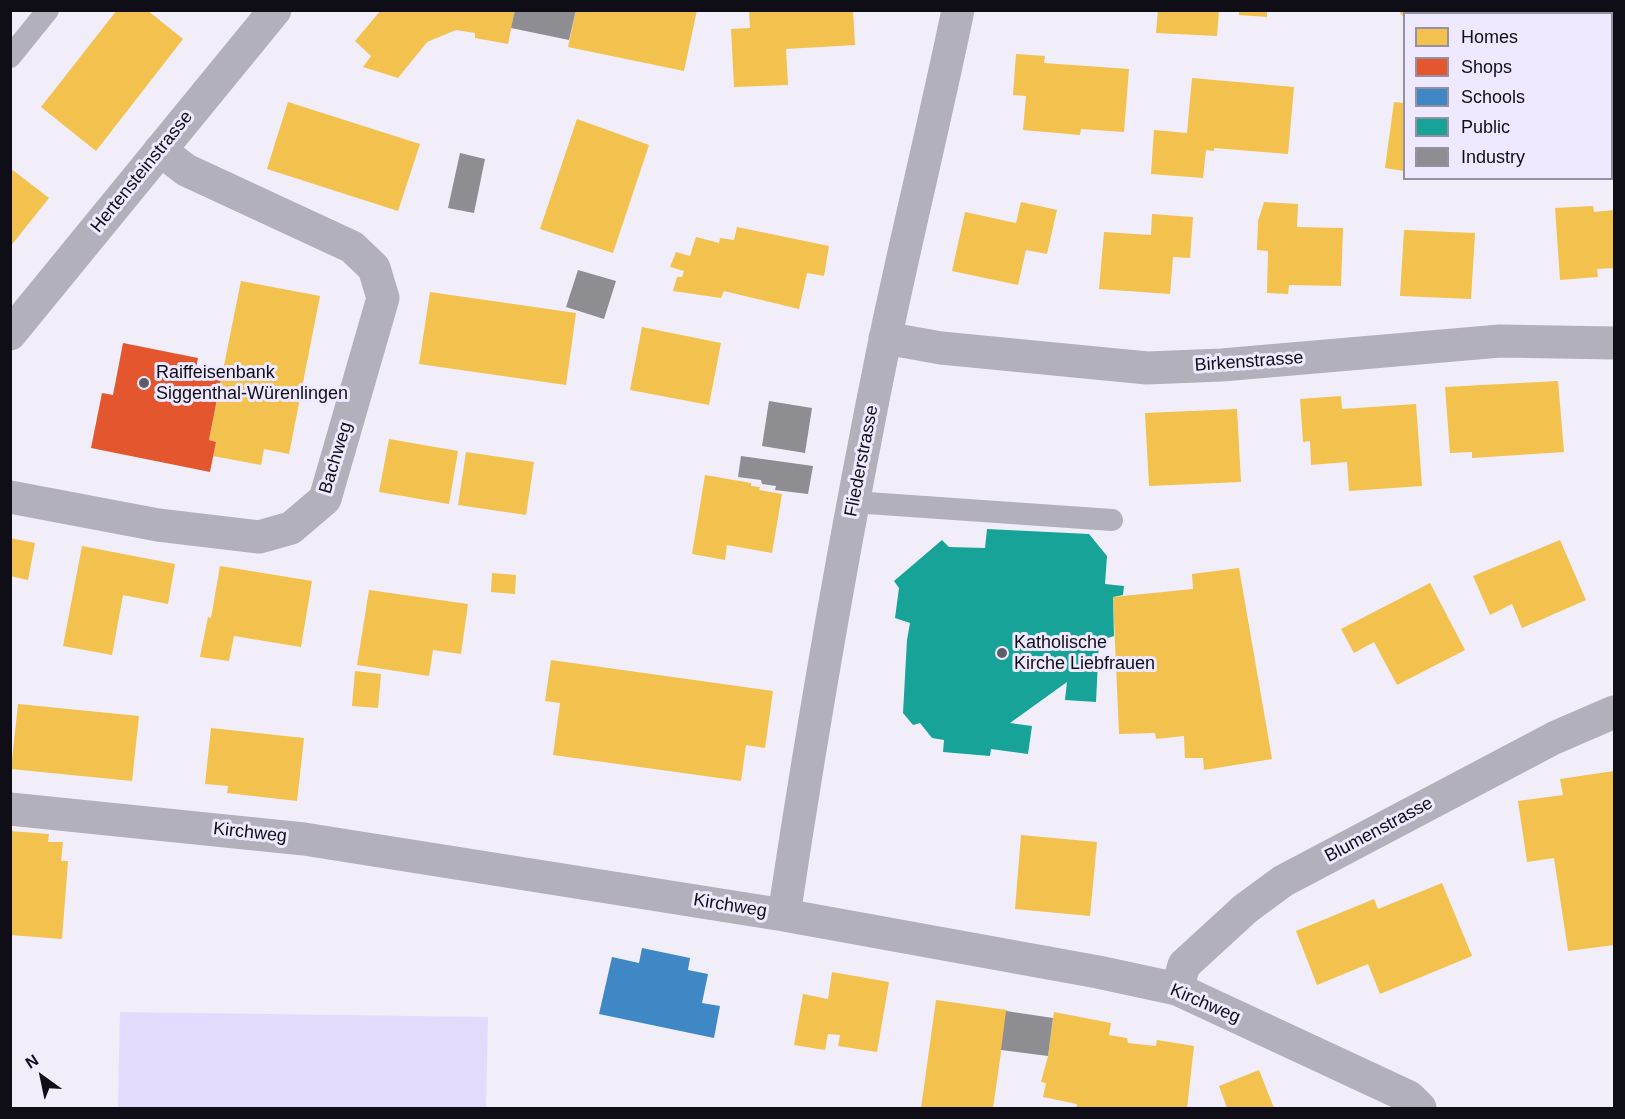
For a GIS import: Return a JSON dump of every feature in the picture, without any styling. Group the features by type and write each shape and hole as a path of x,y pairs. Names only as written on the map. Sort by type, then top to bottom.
{"street":[{"name":"Hertensteinstrasse","path":"10,334 275,10"},
{"name":"Fliederstrasse","path":"783,915 853,502 885,338 958,10"},
{"name":"Bachweg","path":"10,497 158,525 258,537 291,528 325,499 383,298 374,268 352,247 186,170 160,150"},
{"name":"Birkenstrasse","path":"885,338 941,348 1147,368 1222,365 1500,341 1614,343"},
{"name":"Blumenstrasse","path":"1177,989 1184,965 1245,909 1283,881 1554,738 1614,712"},
{"name":"Kirchweg","path":"10,808 304,839 783,915 1098,972 1177,989 1409,1097 1420,1108"}],"lane":[{"path":"10,57 48,10"},
{"path":"853,502 1112,520"}],"shaded area":[{"path":"120,1012 488,1017 486,1108 118,1108"}],"building: Homes":[{"path":"117,10 147,10 183,39 96,151 41,107"},
{"path":"381,10 515,10 508,44 475,38 475,33 456,30 427,42 398,78 363,67 371,56 355,41"},
{"path":"576,10 697,10 684,71 568,47"},
{"path":"749,10 853,10 855,45 786,49 788,85 734,87 731,29 750,28"},
{"path":"1158,10 1219,10 1217,36 1156,33"},
{"path":"1239,10 1267,10 1267,17 1239,15"},
{"path":"1398,10 1449,10 1448,12 1403,12 1403,17"},
{"path":"1559,10 1614,10 1614,75 1613,12 1559,12"},
{"path":"1016,54 1045,56 1044,63 1129,69 1124,132 1081,129 1080,135 1023,130 1026,96 1013,95"},
{"path":"1192,78 1294,87 1288,154 1214,148 1214,151 1206,150 1203,178 1151,174 1154,130 1187,133"},
{"path":"288,102 420,144 398,211 267,169"},
{"path":"1394,102 1403,103 1403,171 1385,168"},
{"path":"577,119 649,145 613,253 540,229"},
{"path":"10,168 49,198 10,247"},
{"path":"1021,202 1057,210 1047,254 1026,250 1018,285 952,271 965,212 1016,223"},
{"path":"1264,202 1298,204 1297,227 1343,228 1341,286 1289,285 1288,294 1267,293 1268,251 1257,250 1258,221"},
{"path":"1593,206 1594,212 1614,210 1614,268 1597,269 1598,277 1560,280 1555,208"},
{"path":"1152,214 1193,217 1190,258 1173,257 1170,294 1099,289 1104,232 1151,235"},
{"path":"737,227 829,246 824,276 807,273 799,309 724,291 721,298 673,291 677,277 682,277 684,271 670,267 676,252 690,256 696,237 719,243 720,238 734,240"},
{"path":"1404,230 1475,233 1471,299 1400,296"},
{"path":"241,281 320,296 289,454 264,449 261,465 213,456 216,442 209,440"},
{"path":"430,292 576,313 566,385 419,364"},
{"path":"642,327 721,343 709,405 630,390"},
{"path":"1558,381 1564,452 1472,458 1472,452 1450,453 1445,387"},
{"path":"1341,396 1342,409 1416,404 1422,486 1349,491 1347,462 1311,465 1310,441 1303,442 1300,399"},
{"path":"1237,409 1241,482 1149,486 1145,413"},
{"path":"389,439 458,451 449,504 379,492"},
{"path":"466,452 534,462 526,515 458,505"},
{"path":"705,475 751,483 751,486 760,487 759,490 782,494 772,553 727,545 725,560 692,554"},
{"path":"10,538 35,543 28,580 10,576"},
{"path":"1560,540 1586,600 1522,628 1512,604 1490,615 1473,576"},
{"path":"82,546 175,564 168,604 123,595 112,655 63,646"},
{"path":"220,566 312,581 301,647 234,636 229,661 200,657 208,617 211,618"},
{"path":"1239,568 1272,759 1204,770 1203,758 1185,758 1184,736 1156,739 1155,733 1119,734 1113,597 1193,589 1192,574"},
{"path":"492,573 516,575 515,594 491,592"},
{"path":"1430,583 1465,650 1397,685 1374,642 1354,653 1341,629"},
{"path":"369,590 468,604 461,654 433,650 429,676 357,665"},
{"path":"551,660 773,691 765,748 746,745 741,781 553,755 560,703 545,701"},
{"path":"355,671 381,674 378,708 352,706"},
{"path":"18,704 139,716 132,781 11,769"},
{"path":"211,728 304,738 297,801 227,793 228,786 205,784"},
{"path":"1614,771 1614,945 1568,951 1554,858 1527,862 1518,801 1563,795 1560,779"},
{"path":"10,831 49,834 48,842 63,842 61,861 68,861 62,939 10,935"},
{"path":"1021,835 1097,842 1090,916 1015,909"},
{"path":"1442,883 1472,956 1380,994 1368,964 1317,985 1296,931 1374,899 1378,909"},
{"path":"832,972 889,982 877,1052 838,1046 840,1035 828,1034 825,1050 794,1045 803,994 828,999"},
{"path":"936,1000 1007,1010 993,1108 921,1108"},
{"path":"1054,1012 1111,1023 1109,1035 1127,1038 1128,1043 1156,1046 1157,1040 1194,1046 1187,1108 1076,1108 1077,1104 1043,1097 1046,1083 1041,1082 1048,1056"},
{"path":"1259,1070 1274,1108 1227,1108 1219,1086"}],"building: Shops":[{"path":"123,343 198,358 195,374 221,379 209,440 216,442 210,472 91,448 102,393 113,395"}],"building: Schools":[{"path":"642,948 690,958 688,970 708,974 702,1003 720,1006 714,1038 599,1014 612,957 639,963"}],"building: Public":[{"name":"Katholische Kirche Liebfrauen","path":"987,529 1089,534 1107,556 1105,584 1124,586 1123,595 1113,597 1114,636 1099,641 1096,702 1065,700 1067,682 1010,723 1032,726 1028,754 991,749 990,756 943,752 944,740 932,738 920,723 913,725 903,713 910,623 895,618 899,588 894,581 942,540 949,547 985,548"}],"building: Industry":[{"path":"515,10 576,10 569,40 511,28"},
{"path":"460,153 485,159 474,213 448,208"},
{"path":"578,270 616,281 604,319 566,307"},
{"path":"769,401 812,408 805,453 762,446"},
{"path":"741,456 813,466 808,494 775,490 776,486 762,484 761,480 738,477"},
{"path":"1006,1011 1053,1018 1048,1056 1001,1050"}],"place":[{"name":"Raiffeisenbank Siggenthal-Würenlingen","path":"144,383"},
{"name":"Katholische Kirche Liebfrauen","path":"1002,653"}]}
